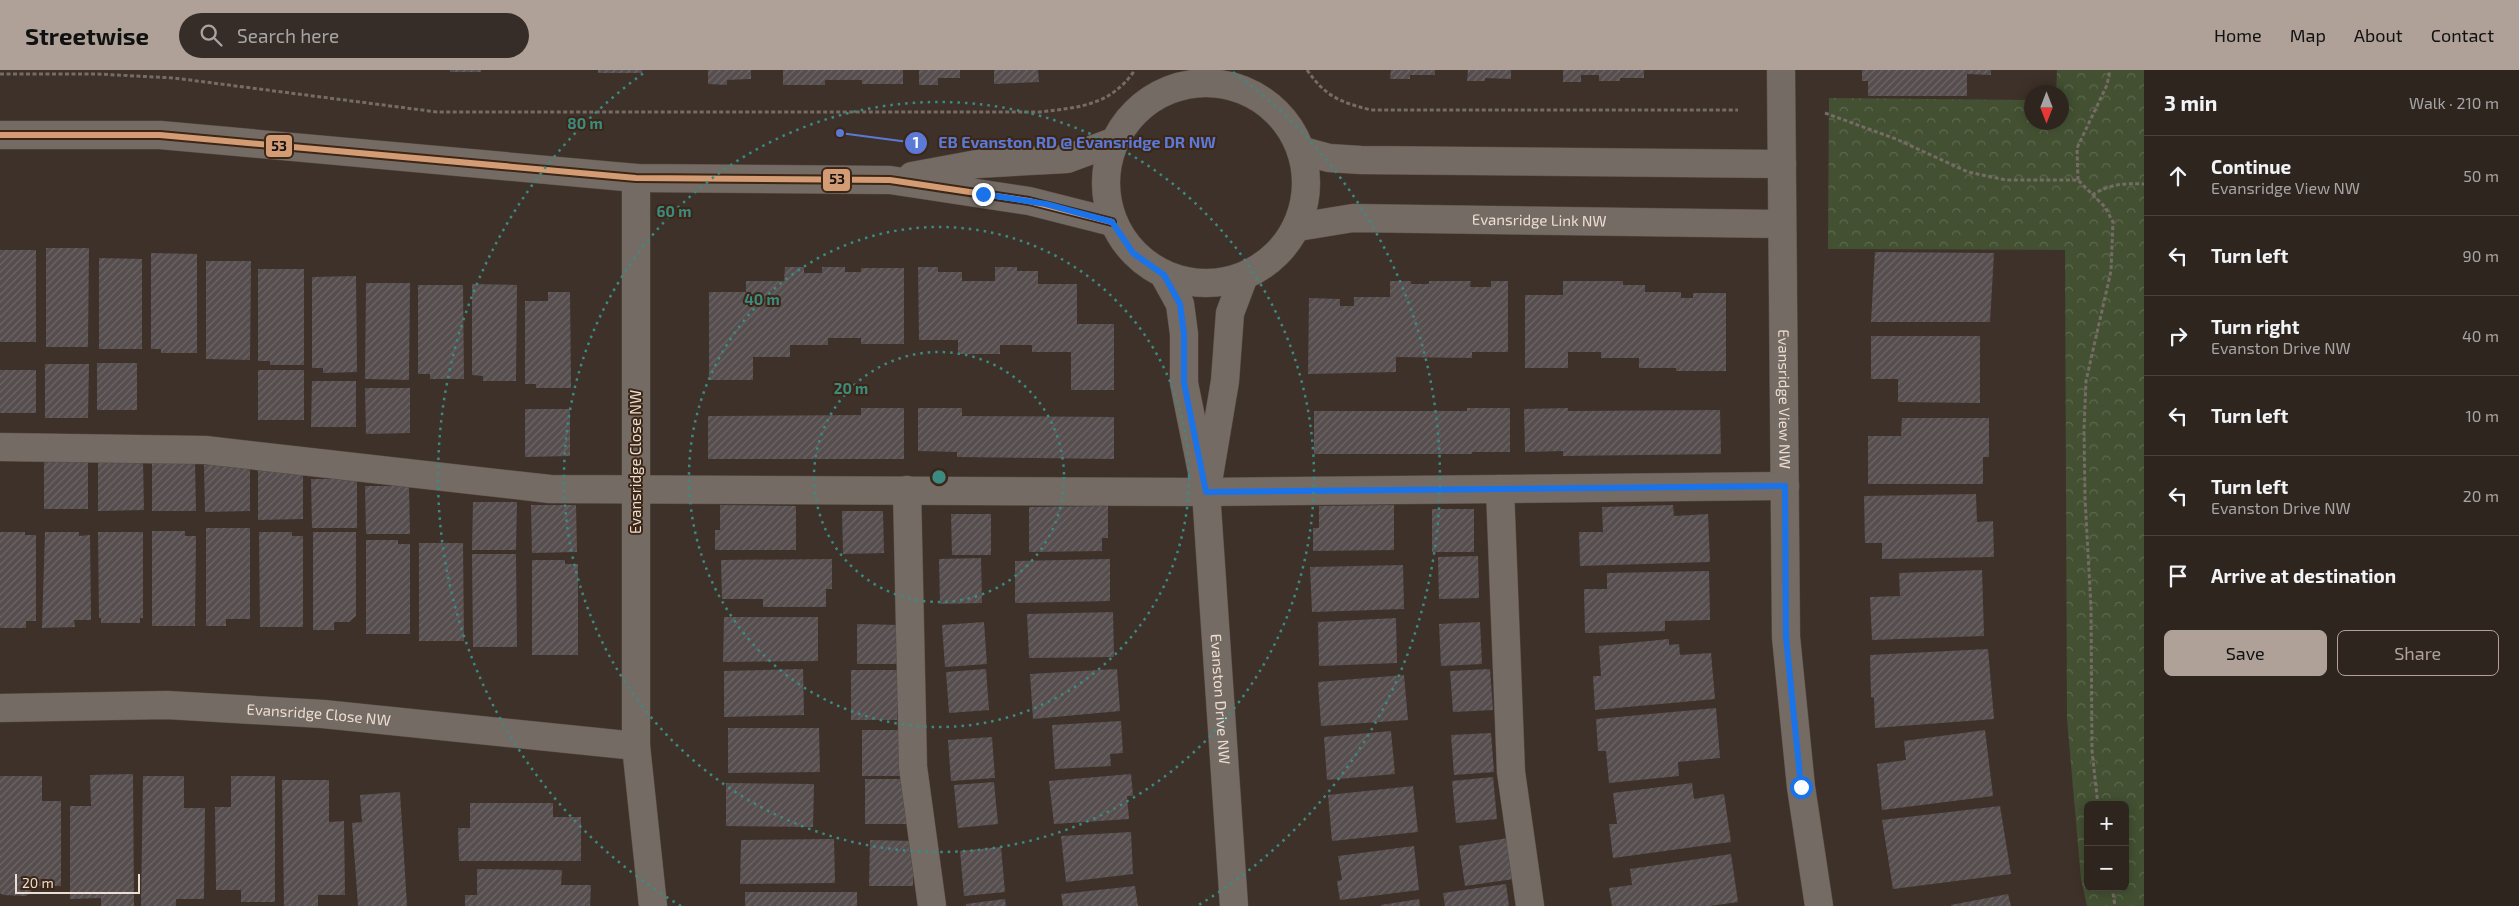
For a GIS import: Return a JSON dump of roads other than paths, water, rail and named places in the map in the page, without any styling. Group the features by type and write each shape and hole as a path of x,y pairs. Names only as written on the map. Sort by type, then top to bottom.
{"street":[{"name":"Evansridge View NW","path":"1781,70 1786,637 1801,787 1819,906"},
{"path":"1173,79 1210,82 1247,81 1282,115 1303,151 1307,190 1298,227 1276,257 1244,276 1204,284 1164,275 1133,253 1112,222 1105,182 1113,142 1136,110 1173,79"},
{"path":"0,135 160,135 636,178 890,180 1028,201 1112,222"},
{"path":"890,180 977,164 1067,159 1113,142"},
{"path":"1303,151 1329,158 1361,160 1782,164"},
{"name":"Evansridge Close NW","path":"636,178 636,746 653,906"},
{"name":"Evansridge Link NW","path":"1298,227 1353,218 1782,224"},
{"name":"Evanston Drive NW","path":"1164,275 1180,304 1184,334 1184,383 1206,492 1234,906"},
{"name":"Evanston Drive NW","path":"1206,492 1225,381 1230,313 1244,276"},
{"path":"0,447 205,450 550,488 1206,492 1785,486"},
{"path":"1500,489 1511,772 1530,906"},
{"path":"907,490 913,767 932,906"},
{"name":"Evansridge Close NW","path":"0,708 167,706 323,714 636,746"}],"place":[{"name":"EB Evanston RD @ Evansridge DR NW","path":"840,133"}]}
